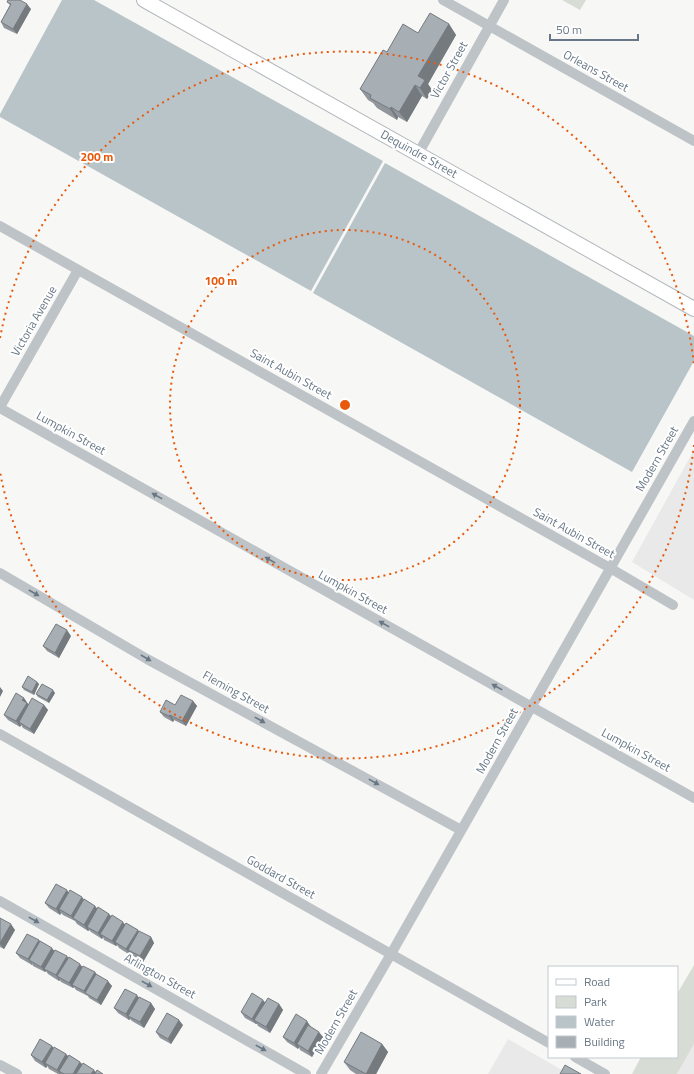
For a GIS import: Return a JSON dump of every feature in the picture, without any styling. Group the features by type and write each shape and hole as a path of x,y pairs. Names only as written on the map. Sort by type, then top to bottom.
{"street":[{"name":"Dequindre Street","path":"144,0 694,309"},
{"name":"Orleans Street","path":"443,0 694,141"},
{"name":"Victor Street","path":"418,154 504,0"},
{"name":"Saint Aubin Street","path":"0,226 674,605"},
{"name":"Victoria Avenue","path":"0,408 78,270"},
{"name":"Lumpkin Street","path":"0,408 694,798"},
{"name":"Modern Street","path":"321,1074 391,954 694,421"},
{"name":"Fleming Street","path":"0,573 154,662 461,830"},
{"name":"Goddard Street","path":"0,734 548,1041"},
{"name":"Arlington Street","path":"0,901 306,1074"},
{"path":"577,1058 605,1074"},
{"path":"0,1065 16,1074"}],"shaded area":[{"path":"694,450 694,600 632,562"},
{"path":"508,1039 569,1074 488,1074"},
{"path":"694,1044 694,1074 677,1074"}],"green space":[{"path":"562,0 586,0 580,10"},
{"path":"694,965 694,1044 677,1074 632,1074 640,1058 678,1058 678,992"}],"water":[{"path":"62,0 94,0 383,161 311,291 0,117 0,114"},
{"path":"385,163 694,336 694,361 632,472 313,293"}],"building":[{"path":"8,0 20,0 27,4 13,29 1,22 11,4 7,2"},
{"path":"430,13 449,24 418,76 425,80 420,88 415,85 399,112 391,107 390,109 370,98 371,95 360,89 383,50 387,52 403,24 418,33"},
{"path":"56,624 67,630 55,653 43,646"},
{"path":"28,676 37,682 32,692 22,687"},
{"path":"42,684 53,690 47,700 36,694"},
{"path":"16,693 24,698 22,700 27,703 16,721 4,715"},
{"path":"181,695 193,701 182,721 160,712 166,700 175,705"},
{"path":"32,698 44,705 30,729 19,722"},
{"path":"56,884 67,890 56,909 45,903"},
{"path":"70,890 82,897 71,916 59,909"},
{"path":"84,899 95,906 84,925 73,918"},
{"path":"98,907 109,914 98,933 87,927"},
{"path":"112,915 123,922 112,941 100,934"},
{"path":"0,918 11,924 0,943"},
{"path":"126,923 138,930 126,949 115,942"},
{"path":"139,931 151,937 140,956 128,950"},
{"path":"27,934 39,940 28,959 16,953"},
{"path":"40,941 52,948 41,967 29,960"},
{"path":"55,950 67,956 56,975 44,969"},
{"path":"69,957 80,964 69,983 57,976"},
{"path":"83,966 95,972 84,991 72,985"},
{"path":"96,974 108,981 97,1000 85,993"},
{"path":"125,989 137,995 126,1014 114,1008"},
{"path":"252,993 263,1000 252,1019 241,1012"},
{"path":"139,997 151,1003 140,1022 128,1016"},
{"path":"268,998 279,1004 266,1027 254,1020"},
{"path":"167,1013 179,1020 168,1039 156,1032"},
{"path":"296,1014 307,1021 294,1043 283,1037"},
{"path":"308,1025 319,1032 308,1051 297,1044"},
{"path":"361,1032 382,1044 366,1074 344,1062"},
{"path":"40,1039 52,1046 42,1062 31,1055"},
{"path":"54,1047 66,1054 57,1070 45,1063"},
{"path":"69,1055 80,1062 73,1074 64,1074 59,1071"},
{"path":"83,1063 94,1070 91,1074 76,1074"},
{"path":"565,1065 581,1074 560,1074"},
{"path":"97,1070 103,1074 95,1074"}]}
